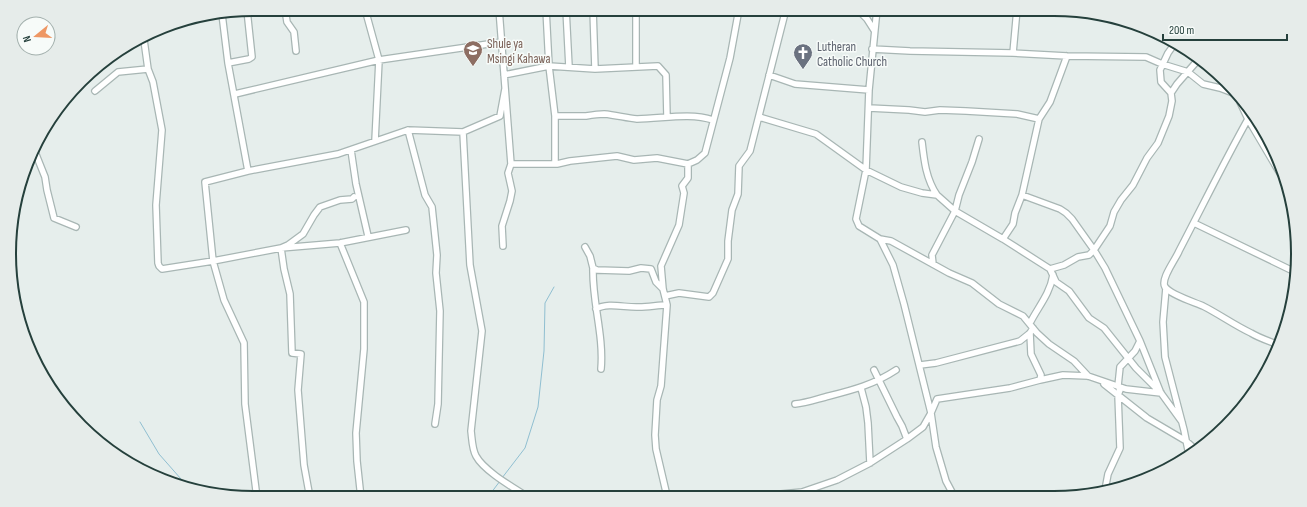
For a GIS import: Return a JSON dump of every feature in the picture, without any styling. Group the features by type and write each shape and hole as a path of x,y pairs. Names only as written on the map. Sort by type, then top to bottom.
{"street":[{"path":"228,63 249,59 252,57 248,16"},
{"path":"286,16 287,22 294,32 296,51"},
{"path":"367,16 379,60 375,141"},
{"path":"500,16 511,164 508,173 512,192 502,226 502,246"},
{"path":"546,16 549,66 555,116 555,164"},
{"path":"566,16 569,67"},
{"path":"593,16 595,69"},
{"path":"636,16 636,67"},
{"path":"511,164 555,164 617,156 634,160 657,158 688,164 697,160 705,152 730,58 738,16"},
{"path":"664,293 709,297 713,293 728,259 728,241 732,210 738,194 739,166 750,151 784,16"},
{"path":"864,16 874,30"},
{"path":"876,16 869,90 866,170 856,219 859,226 880,239 891,241 950,273 972,282 999,304 1023,316 1049,344 1074,361 1088,376"},
{"path":"1013,53 1016,16"},
{"path":"223,18 228,63 235,94 248,171"},
{"path":"144,42 148,69 153,82 162,130 156,205 156,239 159,266 164,269 281,248 340,243 368,236 406,230"},
{"path":"235,94 379,60 502,42"},
{"path":"1050,269 1064,265 1078,257 1090,255 1110,226 1114,212 1121,200 1133,185 1147,158 1158,143 1169,116 1172,100 1171,93 1161,82 1160,70 1162,64 1172,48"},
{"path":"872,49 1067,56 1146,57 1162,64 1188,72 1203,84 1226,91"},
{"path":"1003,239 1013,224 1015,213 1022,196 1039,119 1050,102 1067,56"},
{"path":"1171,93 1195,63"},
{"path":"504,74 549,66 595,69 658,66 666,75 668,117"},
{"path":"95,91 118,72 148,69"},
{"path":"768,75 795,84 869,90"},
{"path":"256,491 245,404 244,343 224,300 214,261 205,182 248,171 338,154 408,130 463,132 500,116 505,89"},
{"path":"869,108 925,112 940,110 1017,114 1039,119"},
{"path":"555,116 585,116 602,114 617,115 624,118 690,117 708,118 713,120"},
{"path":"1246,115 1271,158"},
{"path":"759,117 816,134 866,170 901,187 922,193 937,194"},
{"path":"1188,449 1165,356 1163,322 1166,288 1164,282 1166,274 1174,263 1218,173 1248,119"},
{"path":"408,130 425,194 432,207 437,255 436,273 440,311 438,404 435,424"},
{"path":"463,132 470,265 482,331 471,431 472,438 476,455 486,468 519,491"},
{"path":"934,264 932,255 955,211 959,195 979,139"},
{"path":"922,142 931,187 937,194 955,211 1050,269 1056,282 1069,291 1089,318 1104,328 1128,358 1161,394 1182,422"},
{"path":"351,150 356,184 368,236"},
{"path":"37,156 45,177 54,218 76,227"},
{"path":"665,491 654,435 667,305 661,266 679,225 684,193 682,186 688,178 688,164"},
{"path":"1022,196 1066,213 1094,250 1105,268 1140,341 1161,394"},
{"path":"281,248 288,245 303,234 320,207 340,200 352,199 354,197"},
{"path":"1194,223 1290,270"},
{"path":"880,239 892,266 920,365 931,413 936,447 946,481 951,491"},
{"path":"340,243 364,302 364,349 356,433 360,491"},
{"path":"585,247 590,256 593,268 596,309 603,353 602,369"},
{"path":"281,248 290,294 292,353 301,354 298,390 304,465 309,491"},
{"path":"593,268 597,270 609,271 629,271 641,268 651,269 656,282 664,293"},
{"path":"1040,380 1041,375 1031,354 1030,333 1032,325 1051,285 1053,275"},
{"path":"1166,288 1178,296 1203,306 1251,334 1273,343"},
{"path":"596,309 599,307 613,306 640,307 667,305"},
{"path":"920,365 936,363 1020,341 1030,333"},
{"path":"1106,485 1108,474 1120,448 1118,395 1120,390 1118,386 1120,367 1134,351 1140,341"},
{"path":"874,370 902,426 907,440"},
{"path":"795,404 808,403 861,388 880,380 896,370"},
{"path":"805,491 836,480 870,463 907,440 923,427 937,399 1010,388 1063,375 1088,376 1118,386 1161,394"},
{"path":"1099,380 1147,418 1186,441 1192,446"},
{"path":"861,388 868,423 870,463"}],"waterway":[{"path":"502,478 525,448 538,407 544,351 545,303 554,287"},
{"path":"140,422 159,454 181,479"},
{"path":"492,491 500,481"}],"place":[{"name":"Shule ya Msingi Kahawa","path":"473,67"},
{"name":"Lutheran Catholic Church","path":"803,70"}]}
